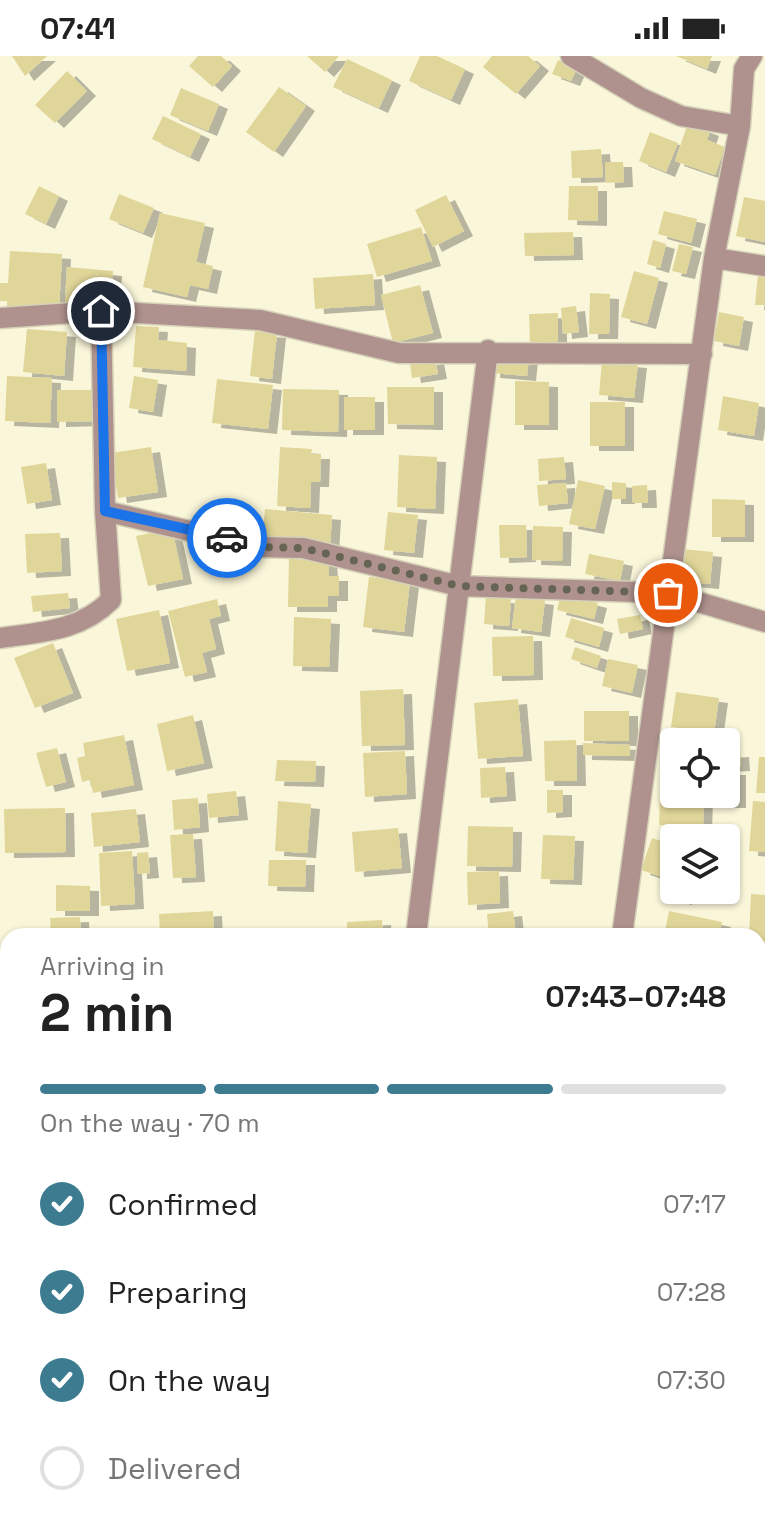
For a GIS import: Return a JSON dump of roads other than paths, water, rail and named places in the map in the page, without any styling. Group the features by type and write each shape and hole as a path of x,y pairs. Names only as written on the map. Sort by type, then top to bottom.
{"street":[{"path":"571,56 641,98 681,116 740,126"},
{"path":"623,928 714,258 740,126 748,62 765,74"},
{"path":"714,258 765,266"},
{"path":"0,318 101,311 260,320 399,353 488,350 702,354"},
{"path":"0,638 73,627 95,616 111,600 105,511 101,311"},
{"path":"417,928 488,350"},
{"path":"105,511 258,547 303,548 459,586 668,593 765,622"}]}
